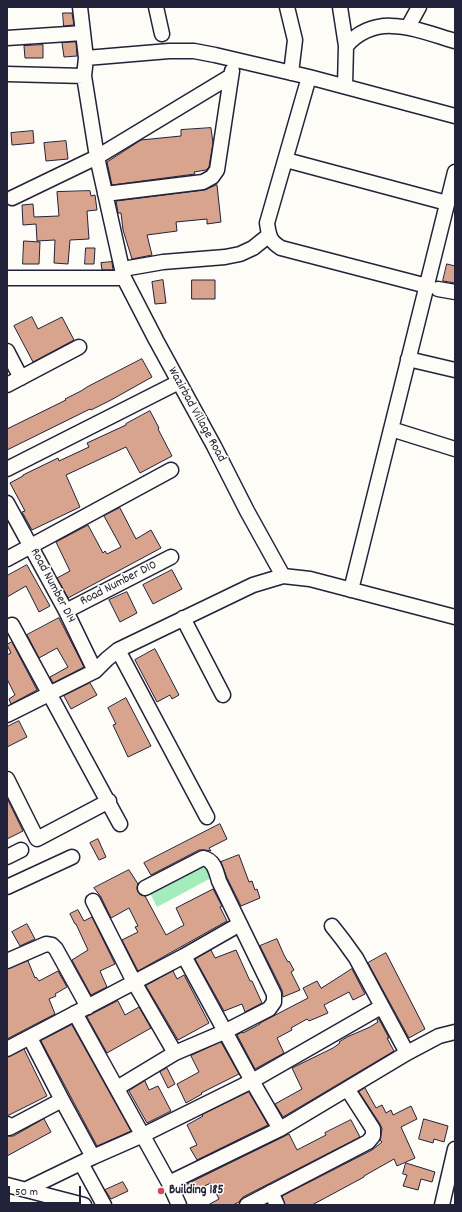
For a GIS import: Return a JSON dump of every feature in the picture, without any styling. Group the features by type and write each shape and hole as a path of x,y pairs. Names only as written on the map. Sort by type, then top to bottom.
{"street":[{"name":"Wazirbad Village Road","path":"80,7 86,58 84,76 97,157 124,274 146,322 283,576"},
{"path":"156,7 162,34"},
{"path":"287,7 295,40 291,73"},
{"path":"340,7 346,46 345,86"},
{"path":"408,27 419,7"},
{"path":"346,46 353,38 364,31 380,26 408,27 455,42"},
{"path":"7,38 83,33"},
{"path":"86,58 182,51 215,55 345,86 455,116"},
{"path":"105,194 203,182 212,178 217,170 233,59"},
{"path":"7,74 84,76"},
{"path":"12,198 97,157 231,76"},
{"path":"308,77 268,224 268,236 281,248 455,292"},
{"path":"286,160 447,204"},
{"path":"351,590 408,359 432,287 447,204 455,172"},
{"path":"7,278 124,274 163,262 225,257 240,254 253,248 268,236"},
{"path":"7,385 79,347"},
{"path":"7,351 21,378"},
{"path":"408,359 455,370"},
{"path":"7,469 179,382"},
{"path":"391,430 455,449"},
{"path":"7,559 171,470"},
{"name":"Road Number D14","path":"7,503 66,611 95,671"},
{"name":"Road Number D10","path":"66,611 171,557"},
{"path":"7,715 95,671 118,650 254,585 283,576 310,579 455,618"},
{"path":"183,618 223,695"},
{"path":"12,625 109,801 120,824"},
{"path":"118,650 207,817"},
{"path":"7,779 37,839 109,801"},
{"path":"7,857 21,850"},
{"path":"7,887 72,857"},
{"path":"117,1088 176,1053 224,1032 269,1009 274,1002 274,994 219,881 213,862 203,858 145,888"},
{"path":"93,901 134,982 176,1053"},
{"path":"7,1049 184,956 240,924"},
{"path":"332,926 356,958 408,1053"},
{"path":"7,960 46,944 52,945 56,949 117,1088 169,1183 179,1205"},
{"path":"184,956 224,1032 280,1129"},
{"path":"27,1190 252,1081 382,1007"},
{"path":"169,1183 280,1129 408,1053 439,1036 455,1032"},
{"path":"30,1038 62,1100 104,1205"},
{"path":"247,1205 274,1199 368,1142 373,1136 373,1128 348,1090"},
{"path":"7,1124 9,1128 62,1100"},
{"path":"442,1205 455,1149"},
{"path":"7,1185 84,1205"}],"green space":[{"path":"203,863 211,878 157,907 149,891"}],"building":[{"path":"63,13 72,13 74,25 64,26"},
{"path":"76,42 77,56 64,57 62,43"},
{"path":"43,45 43,58 25,58 24,46"},
{"path":"211,128 213,143 209,167 206,170 194,172 195,174 112,185 107,162 141,140 181,136 181,130"},
{"path":"33,131 34,143 12,145 11,133"},
{"path":"66,141 68,159 46,161 44,143"},
{"path":"217,185 221,222 207,224 207,219 176,222 177,231 147,235 152,255 132,259 123,230 121,213 118,213 116,201 204,190"},
{"path":"90,191 91,196 95,195 97,210 87,211 89,239 70,240 68,264 54,263 55,240 37,241 36,224 23,225 22,205 33,204 34,217 59,216 57,192"},
{"path":"24,241 40,242 39,264 23,264"},
{"path":"86,248 95,248 94,264 85,264"},
{"path":"112,262 113,270 102,270 101,263"},
{"path":"447,264 455,266 455,283 443,281"},
{"path":"163,280 166,303 155,304 152,282"},
{"path":"192,280 215,280 215,299 192,299"},
{"path":"32,317 38,329 62,317 74,340 33,362 14,326"},
{"path":"142,359 152,377 111,400 7,450 7,429 66,400 65,399 87,387"},
{"path":"150,411 172,456 140,473 126,447 66,475 80,507 32,530 22,512 25,511 10,483 58,458 59,461 89,447 87,443 126,425"},
{"path":"120,508 136,539 151,530 161,548 68,598 57,578 70,571 56,542 88,525 103,553 105,551 107,554 121,547 104,516"},
{"path":"27,565 50,606 39,612 26,586 7,597 7,576"},
{"path":"172,570 182,589 153,604 143,585"},
{"path":"127,592 137,613 120,622 109,600"},
{"path":"59,618 84,667 53,683 50,677 68,667 57,648 39,658 27,635"},
{"path":"12,642 37,690 11,704 9,699 15,695 7,679 7,655 11,653 7,645"},
{"path":"155,649 179,695 172,699 170,695 157,702 135,660"},
{"path":"90,683 97,695 71,709 64,696"},
{"path":"126,698 151,746 128,757 113,725 116,724 108,708"},
{"path":"19,721 27,737 7,747 7,727"},
{"path":"7,798 23,831 7,839"},
{"path":"220,824 227,839 209,848 211,851 199,850 151,875 144,863"},
{"path":"98,839 106,857 99,860 90,843"},
{"path":"239,855 249,882 252,881 260,898 241,906 221,862"},
{"path":"129,870 138,884 138,892 145,896 166,935 184,925 176,908 213,889 222,906 220,907 227,921 138,971 122,940 138,932 135,927 138,926 129,908 111,918 101,897 94,888"},
{"path":"78,910 84,921 92,917 115,964 100,971 107,987 91,995 72,960 88,950 70,914"},
{"path":"27,924 35,939 20,946 12,932"},
{"path":"277,939 284,955 294,970 291,972 300,990 283,997 282,990 260,946"},
{"path":"211,950 215,958 236,950 262,1003 245,1012 242,1004 224,1011 195,959"},
{"path":"386,953 425,1029 409,1038 368,963"},
{"path":"28,961 35,978 36,977 39,981 58,971 67,987 55,994 56,996 49,999 55,1014 7,1039 7,969"},
{"path":"352,969 365,994 353,1000 349,992 324,1005 328,1013 309,1021 307,1019 291,1028 292,1030 277,1038 284,1053 255,1069 237,1035 308,998 303,988 317,981 321,988"},
{"path":"173,971 177,979 184,975 209,1023 178,1040 146,986"},
{"path":"118,1001 125,1015 139,1007 151,1028 107,1053 87,1017"},
{"path":"379,1019 394,1051 283,1117 275,1104 302,1089 292,1068 333,1048 347,1037 378,1022 377,1020"},
{"path":"72,1025 131,1131 97,1146 41,1041"},
{"path":"221,1042 239,1074 201,1093 202,1094 186,1103 177,1084 199,1072 191,1056"},
{"path":"24,1049 47,1096 7,1116 7,1057"},
{"path":"167,1068 175,1084 168,1088 160,1072"},
{"path":"145,1081 149,1090 158,1086 171,1111 147,1123 129,1091"},
{"path":"365,1088 376,1108 382,1105 386,1113 391,1110 393,1115 411,1106 417,1119 401,1127 415,1158 397,1166 394,1159 312,1205 285,1205 282,1196 372,1150 382,1142 380,1140 382,1129 380,1124 359,1092"},
{"path":"249,1092 268,1125 197,1160 190,1148 197,1145 187,1125 203,1116 202,1115"},
{"path":"44,1119 51,1132 7,1156 7,1136 13,1136"},
{"path":"424,1119 448,1126 444,1142 434,1139 433,1143 419,1139"},
{"path":"351,1120 360,1137 243,1197 239,1202 233,1205 208,1205 219,1199 211,1183 187,1194 183,1186 289,1134 297,1150 326,1135 325,1133"},
{"path":"406,1163 435,1172 432,1182 421,1179 418,1190 403,1186 407,1175 403,1174"},
{"path":"123,1182 128,1191 111,1199 105,1190"}],"place":[{"name":"Building 185","path":"161,1191"}]}
